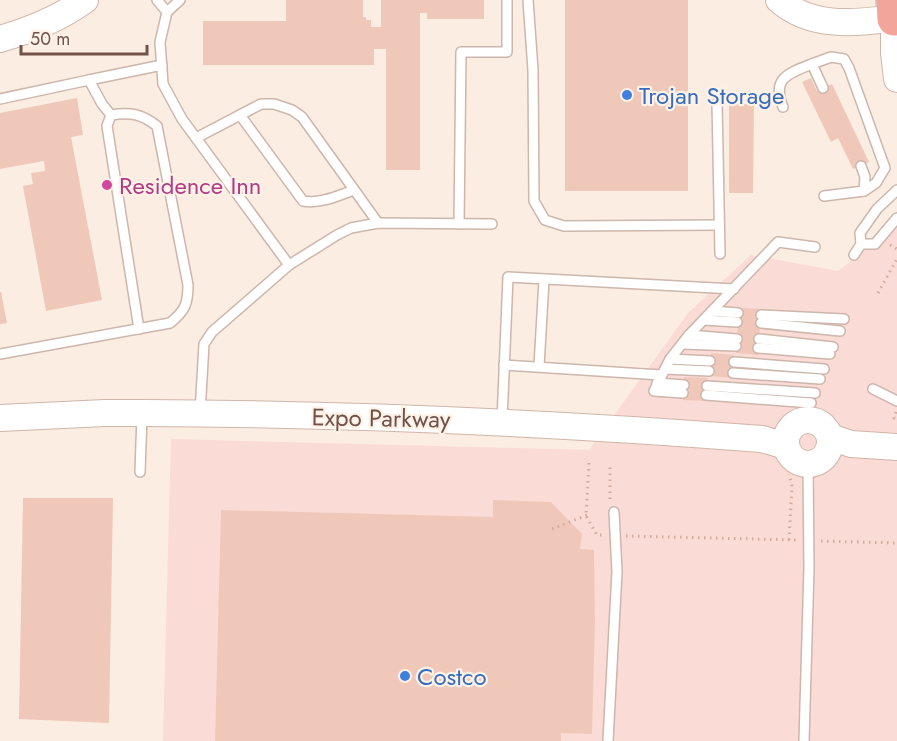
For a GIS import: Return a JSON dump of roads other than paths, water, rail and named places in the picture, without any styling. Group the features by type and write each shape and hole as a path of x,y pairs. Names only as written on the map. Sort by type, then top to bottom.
{"street":[{"path":"0,39 42,25 85,0"},
{"path":"779,0 806,17 825,22 862,22 895,12 894,53 897,79"},
{"name":"Expo Parkway","path":"0,418 93,413 200,413 502,422 779,439"},
{"path":"799,469 801,464 789,455 779,439 792,426 810,420 824,426 837,443 897,447"},
{"path":"799,469 823,460 837,443"}],"lane":[{"path":"157,0 167,12"},
{"path":"180,0 167,12 160,42 163,84 182,119 289,265"},
{"path":"459,224 460,52 507,52 507,0"},
{"path":"528,0 533,70 534,201 545,220 564,226 719,225"},
{"path":"783,107 778,96 778,86 785,76 831,57 844,59 885,168 876,183 864,191 824,196"},
{"path":"812,64 823,88"},
{"path":"0,99 162,65"},
{"path":"89,80 111,115"},
{"path":"717,103 720,254"},
{"path":"196,138 261,104 274,104 292,110 302,117 378,223"},
{"path":"0,354 170,323 181,314 188,299 188,285 157,126 146,117 126,113 111,115"},
{"path":"111,115 107,126 108,138 139,329"},
{"path":"240,115 303,201 323,201 354,190"},
{"path":"861,166 865,177 864,191"},
{"path":"854,255 861,244 860,233 877,209 897,190"},
{"path":"861,244 875,244 897,218"},
{"path":"200,413 204,344 212,332 289,265 351,228 378,223 492,224"},
{"path":"684,389 654,391 670,359 712,311 778,242 815,247"},
{"path":"502,422 508,277 734,289"},
{"path":"539,366 544,280"},
{"path":"704,320 737,317 712,311"},
{"path":"840,331 761,319 844,319"},
{"path":"683,344 737,342 689,336"},
{"path":"759,344 831,351"},
{"path":"504,364 661,376 710,366 670,359"},
{"path":"734,362 824,369"},
{"path":"733,373 820,379"},
{"path":"873,389 897,401"},
{"path":"811,403 706,391 815,393"},
{"path":"140,472 142,413"},
{"path":"799,469 808,541 804,741"},
{"path":"608,741 617,572 614,512"}],"place":[{"name":"Trojan Storage","path":"627,95"},
{"name":"Residence Inn","path":"107,185"},
{"name":"Costco","path":"405,676"}]}
